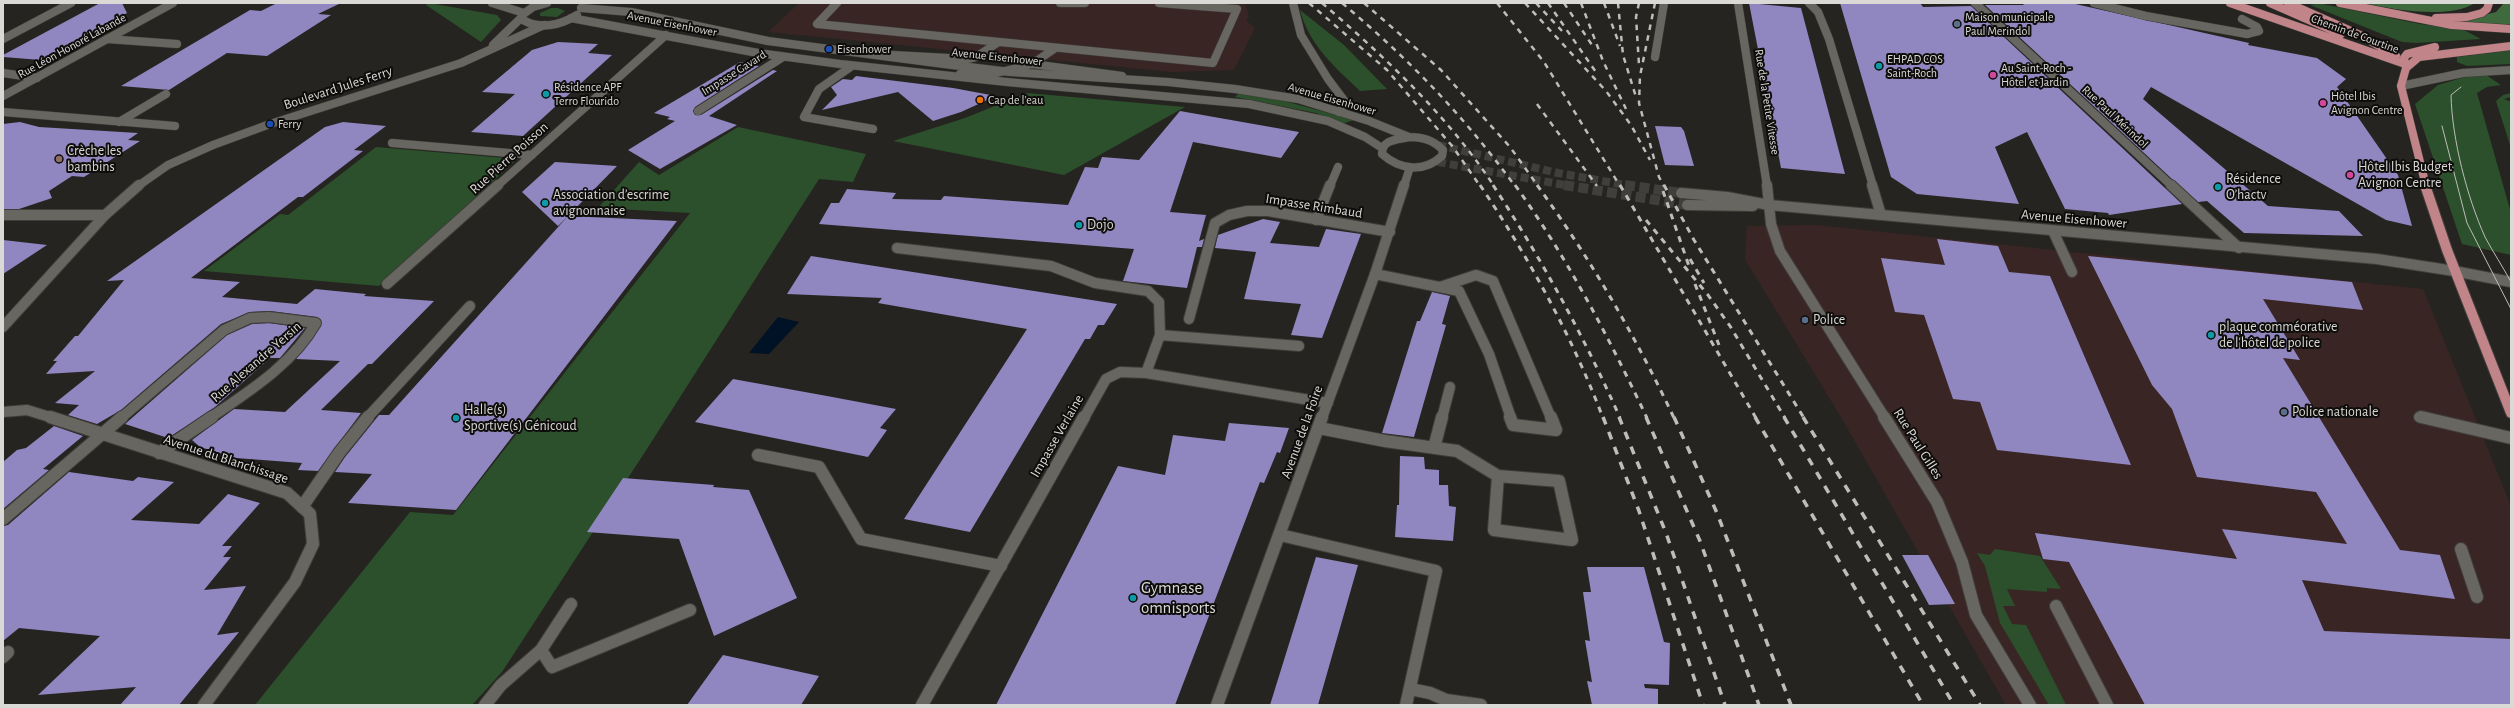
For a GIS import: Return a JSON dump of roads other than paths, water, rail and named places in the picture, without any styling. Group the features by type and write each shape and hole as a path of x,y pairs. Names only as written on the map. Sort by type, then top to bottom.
{"main road":[{"name":"Chemin de Courtine","path":"2230,3 2405,66"},
{"path":"2270,3 2405,66"},
{"path":"2288,3 2360,35 2391,52 2405,66"},
{"path":"2340,3 2452,25 2511,29"},
{"path":"2400,15 2464,17 2483,11 2489,3"},
{"path":"2511,39 2411,51 2404,58 2405,66 2401,86 2419,166 2454,271 2511,413"},
{"path":"2405,66 2414,59 2430,54 2511,46"}],"street":[{"path":"3,39 71,3"},
{"name":"Rue Léon Honoré Labande","path":"3,96 173,3"},
{"path":"492,3 523,15 530,24 544,25"},
{"path":"534,3 539,3"},
{"name":"Boulevard Jules Ferry","path":"488,50 533,7 547,3"},
{"path":"837,3 817,24 833,28 1213,63 1239,6 1158,3"},
{"path":"1060,3 1085,3"},
{"path":"1293,3 1301,35 1328,79 1346,103 1339,112"},
{"path":"1654,57 1664,3"},
{"name":"Rue de la Petite Vitesse","path":"1738,3 1759,127 1769,205"},
{"path":"1809,3 1818,12 1829,39 1881,215"},
{"name":"Rue Paul Mérindol","path":"1975,3 2239,248"},
{"path":"2094,3 2146,16 2247,34 2259,31 2257,27 2242,19"},
{"path":"571,18 579,13 578,6"},
{"name":"Avenue Eisenhower","path":"571,18 783,57 922,75 1230,101 1274,107 1346,129 1370,140 1382,148 1382,154 1388,160 1410,167 1421,167 1438,162 1442,156 1442,150 1430,140 1408,136 1298,99 1168,82 1010,72 768,41 631,12 578,6"},
{"name":"Boulevard Jules Ferry","path":"3,326 105,215 149,177 189,154 270,124 461,63 544,25 571,18"},
{"name":"Rue Pierre Poisson","path":"387,284 666,35"},
{"path":"107,39 178,44"},
{"path":"869,54 888,53 961,60 975,58 997,43"},
{"path":"922,75 988,75 1010,72 1032,64 1054,49"},
{"name":"Impasse Gavard","path":"698,111 783,57"},
{"path":"1032,64 1168,82"},
{"path":"852,66 819,89 804,117 873,129"},
{"path":"2401,86 2463,73 2511,70"},
{"path":"3,73 37,78"},
{"path":"119,122 166,94"},
{"path":"3,112 175,126"},
{"path":"1382,148 1387,142 1408,136"},
{"path":"392,143 532,155"},
{"path":"1316,220 1338,167"},
{"name":"Avenue de la Foire","path":"1217,705 1375,274 1410,167"},
{"name":"Avenue Eisenhower","path":"1681,193 1727,197 1769,205 2239,248 2377,259 2511,282"},
{"name":"Avenue Eisenhower","path":"1687,205 1729,207 1769,205"},
{"name":"Rue Paul Gilles","path":"1769,205 1780,251 1920,476 1948,525 1962,562 1976,615 2030,705"},
{"name":"Impasse Rimbaud","path":"1189,319 1215,223 1229,215 1247,211 1268,212 1390,232"},
{"path":"3,215 105,215"},
{"path":"2053,231 2072,272"},
{"path":"897,248 1051,266 1095,283 1148,291 1159,302 1160,335 1146,373"},
{"path":"1375,274 1459,291 1489,354 1513,425 1556,430 1493,281 1476,275 1440,287"},
{"path":"302,507 322,474 355,430 470,306"},
{"name":"Rue Alexandre Yersin","path":"104,434 224,330 250,318 269,317 316,322 313,333 266,375 227,407 159,453"},
{"path":"1160,335 1299,346"},
{"name":"Impasse Verlaine","path":"922,705 1106,379 1120,372 1146,373 1328,403"},
{"path":"1434,448 1450,387"},
{"name":"Avenue du Blanchissage","path":"3,412 27,410 287,493 310,514 313,544 298,576 204,705"},
{"path":"2419,417 2511,438"},
{"path":"1319,428 1385,441 1457,451 1498,476 1559,481 1572,540 1494,530 1498,476"},
{"path":"3,519 104,434"},
{"path":"758,455 819,467 861,539 1001,566"},
{"path":"1280,535 1436,571 1406,705"},
{"path":"2461,549 2477,597"},
{"path":"485,705 501,685 541,650 571,604"},
{"path":"2056,606 2107,705"},
{"path":"541,650 552,667 690,610"},
{"path":"1410,688 1430,693 1446,700 1481,705"}],"water":[{"path":"778,317 799,322 769,354 749,353"}],"tunnel":[{"path":"1438,145 1558,173 1627,185"},
{"path":"1438,162 1569,186"},
{"path":"1564,185 1569,186"},
{"path":"1627,185 1681,193"},
{"path":"1627,185 1631,186"},
{"path":"1569,186 1687,205"}],"tram line":[{"path":"2461,87 2451,95 2457,149 2478,221 2485,237 2511,282"},
{"path":"2442,126 2467,223 2511,309"}],"railway":[{"path":"1309,3 1387,70 1453,147 1480,186"},
{"path":"1322,3 1392,66 1436,111 1476,160 1494,186"},
{"path":"1342,3 1391,46 1434,89 1475,135 1515,186"},
{"path":"1364,3 1441,70 1510,147 1538,186"},
{"path":"1497,3 1544,62 1620,186"},
{"path":"1525,3 1606,91 1631,125 1650,160"},
{"path":"1536,3 1562,31"},
{"path":"1548,3 1598,75"},
{"path":"1564,3 1594,48"},
{"path":"1581,3 1603,61 1626,109"},
{"path":"1604,3 1620,46"},
{"path":"1618,3 1623,55 1636,97"},
{"path":"1639,3 1636,17 1639,65"},
{"path":"1655,3 1640,76 1639,103 1659,177 1664,186"},
{"path":"1537,104 1597,186"},
{"path":"1480,185 1516,241 1548,298 1578,357 1603,418"},
{"path":"1493,185 1545,270 1577,328 1620,418"},
{"path":"1515,185 1570,269 1618,358 1647,418"},
{"path":"1537,185 1594,269 1628,328 1674,418"},
{"path":"1620,185 1756,418"},
{"path":"1664,185 1694,240 1804,418"},
{"path":"1663,191 1690,269"},
{"path":"1646,220 1708,295 1730,326 1785,418"},
{"path":"1690,259 1704,283"},
{"path":"1695,284 1719,345"},
{"path":"1603,417 1639,511 1703,705"},
{"path":"1619,417 1666,533 1725,705"},
{"path":"1646,417 1700,541 1759,705"},
{"path":"1674,417 1717,513 1791,705"},
{"path":"1755,417 1923,705"},
{"path":"1784,417 1954,705"},
{"path":"1803,417 1980,705"}],"place":[{"name":"Maison municipale Paul Merindol","path":"1957,24"},
{"name":"Eisenhower","path":"829,49"},
{"name":"EHPAD COS Saint-Roch","path":"1879,66"},
{"name":"Au Saint-Roch - Hôtel et Jardin","path":"1993,75"},
{"name":"Résidence APF Terro Flourido","path":"546,94"},
{"name":"Cap de l’eau","path":"980,100"},
{"name":"Hôtel Ibis Avignon Centre","path":"2323,103"},
{"name":"Ferry","path":"270,124"},
{"name":"Crèche les bambins","path":"59,159"},
{"name":"Hôtel Ibis Budget Avignon Centre","path":"2350,175"},
{"name":"Résidence O’hactv","path":"2218,187"},
{"name":"Association d’escrime avignonnaise","path":"545,203"},
{"name":"Dojo","path":"1079,225"},
{"name":"Police","path":"1805,320"},
{"name":"plaque comméorative de l'hôtel de police","path":"2211,335"},
{"name":"Police nationale","path":"2284,412"},
{"name":"Halle(s) Sportive(s) Génicoud","path":"456,418"},
{"name":"Gymnase omnisports","path":"1133,598"}]}
